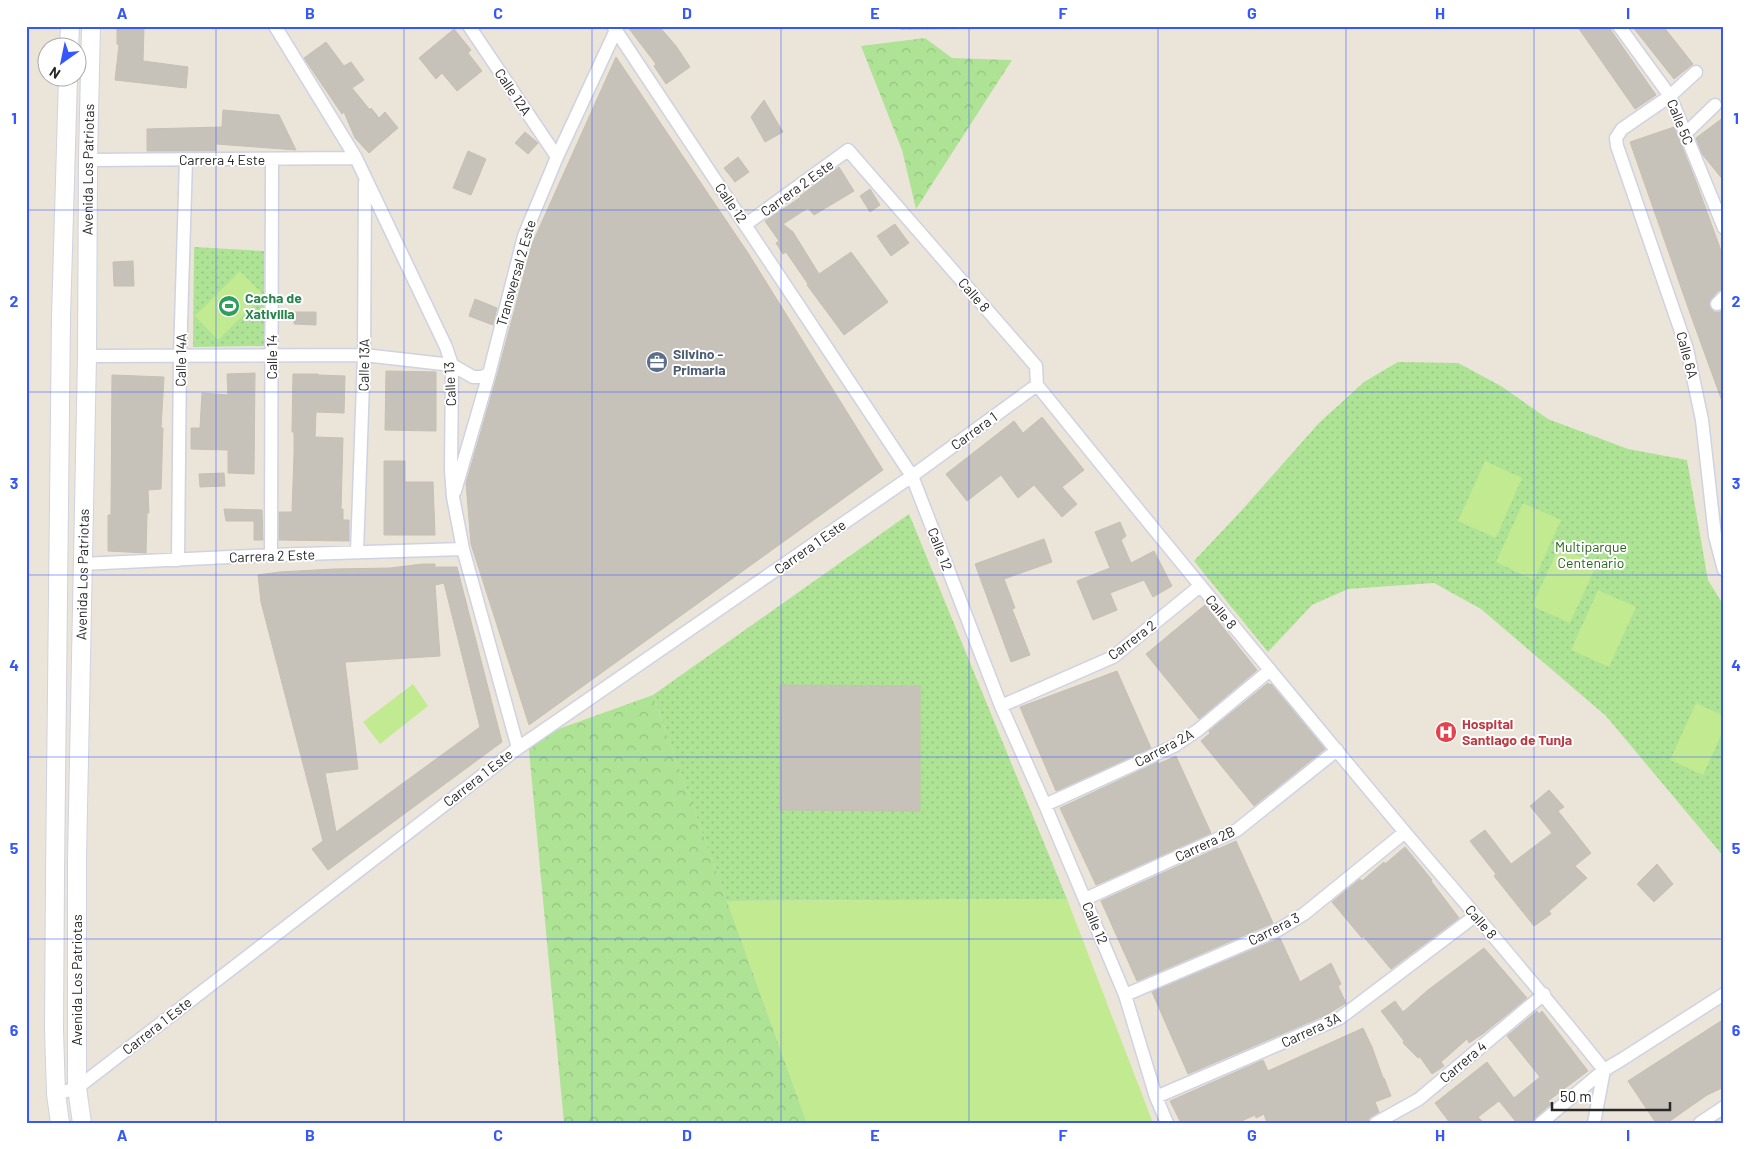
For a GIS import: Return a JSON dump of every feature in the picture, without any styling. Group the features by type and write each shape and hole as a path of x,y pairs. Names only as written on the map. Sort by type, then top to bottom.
{"main road":[{"name":"Avenida Los Patriotas","path":"82,1123 76,1088 77,860 87,356 91,26"},
{"name":"Avenida Los Patriotas","path":"60,1123 56,1094 54,1021 61,317 68,88"},
{"path":"60,455 84,454"}],"street":[{"name":"Calle 13","path":"275,26 356,158 440,332 452,365 450,470 453,497 463,549 518,748"},
{"name":"Calle 12A","path":"469,26 557,157"},
{"name":"Calle 5C","path":"1619,26 1670,96 1724,228"},
{"name":"Transversal 2 Este","path":"453,497 489,374 524,236 615,28"},
{"name":"Calle 12","path":"615,28 912,476 1001,706 1045,805 1125,996 1156,1097 1167,1123"},
{"path":"1670,96 1696,72"},
{"name":"Calle 6A","path":"1670,96 1622,129 1616,138 1617,146 1687,349 1702,420 1724,570"},
{"path":"1685,134 1715,105"},
{"name":"Carrera 2 Este","path":"746,225 848,150"},
{"name":"Calle 8","path":"848,150 1036,366 1037,386 1200,586 1475,916 1544,994 1604,1070"},
{"name":"Carrera 4 Este","path":"88,160 356,158"},
{"name":"Calle 14","path":"271,555 272,159"},
{"name":"Calle 14A","path":"178,560 180,356 186,160"},
{"name":"Calle 13A","path":"357,552 364,356 366,178"},
{"path":"87,356 364,356 452,365 473,377 481,378 489,374"},
{"name":"Carrera 1","path":"912,476 1037,386"},
{"name":"Carrera 1 Este","path":"56,1094 76,1088 518,748 912,476"},
{"name":"Carrera 2 Este","path":"82,564 271,555 463,549"},
{"name":"Carrera 2","path":"1001,706 1113,657 1200,586"},
{"name":"Carrera 2A","path":"1045,805 1174,746 1198,730 1270,670"},
{"name":"Carrera 2B","path":"1085,899 1237,830 1337,750"},
{"name":"Carrera 3","path":"1125,996 1278,930 1304,914 1405,832"},
{"name":"Carrera 3A","path":"1156,1097 1340,1018 1475,916"},
{"name":"Carrera 4","path":"1376,1123 1419,1099 1544,994"},
{"path":"1541,1123 1604,1070 1724,994"},
{"path":"1595,1122 1604,1070"},
{"path":"1700,1123 1724,1107"}],"green space":[{"path":"889,26 1034,26 1033,28 902,30"},
{"path":"925,38 952,58 1012,60 916,209 902,150 861,46"},
{"path":"194,247 264,251 264,346 193,347"},
{"name":"Cacha de Xativilla","path":"240,271 264,295 218,340 195,316"},
{"name":"Multiparque Centenario","path":"1398,362 1458,363 1501,386 1548,419 1628,449 1687,460 1708,580 1724,606 1724,857 1606,716 1481,609 1434,583 1348,589 1312,605 1268,652 1194,561 1319,423 1364,382"},
{"path":"1485,461 1522,478 1496,538 1458,521"},
{"path":"1523,503 1561,520 1534,580 1496,562"},
{"path":"909,514 1067,899 727,901 653,695"},
{"path":"1559,547 1597,564 1570,623 1532,606"},
{"path":"1598,590 1636,607 1609,667 1571,650"},
{"path":"413,684 428,706 380,744 363,722"},
{"path":"653,695 807,1123 564,1123 528,740"},
{"path":"1696,703 1724,716 1724,729 1703,775 1670,760"},
{"path":"1067,899 1153,1123 807,1123 727,901"}],"building":[{"path":"117,26 144,26 143,61 188,67 186,88 115,80 119,45 117,44"},
{"path":"627,26 659,26 690,67 666,84 654,66 656,64"},
{"path":"1577,26 1608,26 1656,95 1635,109"},
{"path":"1632,26 1663,26 1693,64 1674,79"},
{"path":"454,29 471,50 468,53 482,71 457,91 442,73 436,79 419,58"},
{"path":"326,42 344,66 351,62 364,80 352,88 370,110 371,108 379,118 385,112 398,128 369,153 355,138 344,112 342,114 304,58"},
{"name":"Silvino - Primaria","path":"616,57 748,253 883,470 529,725 471,544 466,483 532,244"},
{"path":"764,100 783,132 765,142 751,117"},
{"path":"223,110 279,115 296,150 216,144 216,151 147,151 147,129 222,127"},
{"path":"1724,117 1724,181 1702,154 1696,138"},
{"path":"1674,127 1724,259 1724,289 1718,291 1709,302 1714,312 1720,312 1724,309 1724,401 1722,401 1690,313 1630,142"},
{"path":"525,132 538,143 528,154 515,143"},
{"path":"468,151 486,159 471,195 453,188"},
{"path":"738,157 749,172 735,182 724,168"},
{"path":"839,167 854,191 814,215 808,208 783,224 793,232 819,274 851,252 888,302 844,335 807,285 786,252 783,254 776,243 779,241 765,221 801,197"},
{"path":"870,189 880,205 870,212 860,196"},
{"path":"895,224 909,243 891,256 877,236"},
{"path":"133,261 134,286 114,286 113,262"},
{"path":"475,299 497,308 493,325 469,316"},
{"path":"294,312 316,312 316,325 294,324"},
{"path":"386,371 436,372 436,431 385,430"},
{"path":"255,373 254,474 228,473 228,450 191,449 191,428 200,428 202,393 228,395 227,374"},
{"path":"293,374 345,376 344,413 316,412 315,437 343,438 341,509 343,509 343,520 349,520 349,541 279,540 279,512 292,512 294,454 294,432 292,432"},
{"path":"112,375 164,377 161,428 163,428 161,489 148,490 149,513 147,513 146,553 108,551 108,515 111,515"},
{"path":"1042,417 1084,470 1062,487 1077,504 1062,517 1034,485 1018,498 1001,475 967,501 946,474 1014,421 1023,433"},
{"path":"384,461 405,461 405,482 433,482 435,535 384,535"},
{"path":"224,473 225,486 200,487 199,474"},
{"path":"224,509 262,510 263,540 254,540 254,521 226,521"},
{"path":"1120,522 1126,536 1121,540 1131,563 1154,551 1172,586 1153,597 1144,580 1110,593 1117,610 1093,620 1077,581 1110,568 1095,532"},
{"path":"1044,539 1052,562 1004,579 1015,608 1012,609 1030,655 1011,662 975,564"},
{"path":"423,564 435,564 435,567 457,567 502,742 328,870 312,849 323,841 261,602 258,575 334,569 390,568","holes":["444,583 480,727 336,832 325,773 358,769 345,662 440,656 435,585"]},
{"path":"1205,605 1257,670 1199,719 1146,654"},
{"path":"1117,671 1151,748 1056,791 1020,707"},
{"path":"1268,683 1271,684 1325,749 1254,806 1201,741 1210,733 1209,731"},
{"path":"780,685 920,686 920,811 780,810"},
{"path":"1176,756 1211,833 1096,885 1060,808 1158,762 1158,764"},
{"path":"1549,790 1564,807 1558,811 1591,853 1575,866 1587,878 1549,911 1551,914 1534,926 1494,876 1496,874 1470,841 1485,830 1511,864 1552,833 1530,806"},
{"path":"1236,841 1273,923 1137,981 1101,901"},
{"path":"1405,847 1432,880 1459,918 1391,969 1332,902 1360,879 1362,881 1384,862 1385,864"},
{"path":"1657,864 1673,884 1654,902 1637,884"},
{"path":"1280,938 1300,982 1331,963 1341,984 1338,986 1346,1003 1326,1015 1188,1074 1152,992"},
{"path":"1484,948 1527,998 1484,1033 1469,1043 1467,1039 1441,1062 1444,1066 1432,1074 1420,1057 1418,1058 1403,1043 1404,1041 1381,1011 1395,1001 1403,1012 1428,990"},
{"path":"1537,1011 1539,1014 1542,1011 1588,1071 1548,1101 1551,1104 1536,1117 1533,1123 1517,1123 1499,1101 1478,1117 1484,1123 1450,1123 1435,1103 1487,1062 1514,1098 1540,1077 1507,1036"},
{"path":"1724,1019 1724,1087 1707,1095 1667,1123 1656,1123 1628,1081"},
{"path":"1363,1028 1391,1096 1375,1102 1379,1112 1369,1118 1368,1123 1267,1123 1264,1114 1256,1118 1255,1115 1237,1123 1181,1123 1170,1101 1263,1060 1268,1071"}],"place":[{"name":"Cacha de Xativilla","path":"229,306"},
{"name":"Silvino - Primaria","path":"657,362"},
{"name":"Hospital Santiago de Tunja","path":"1446,732"}]}
